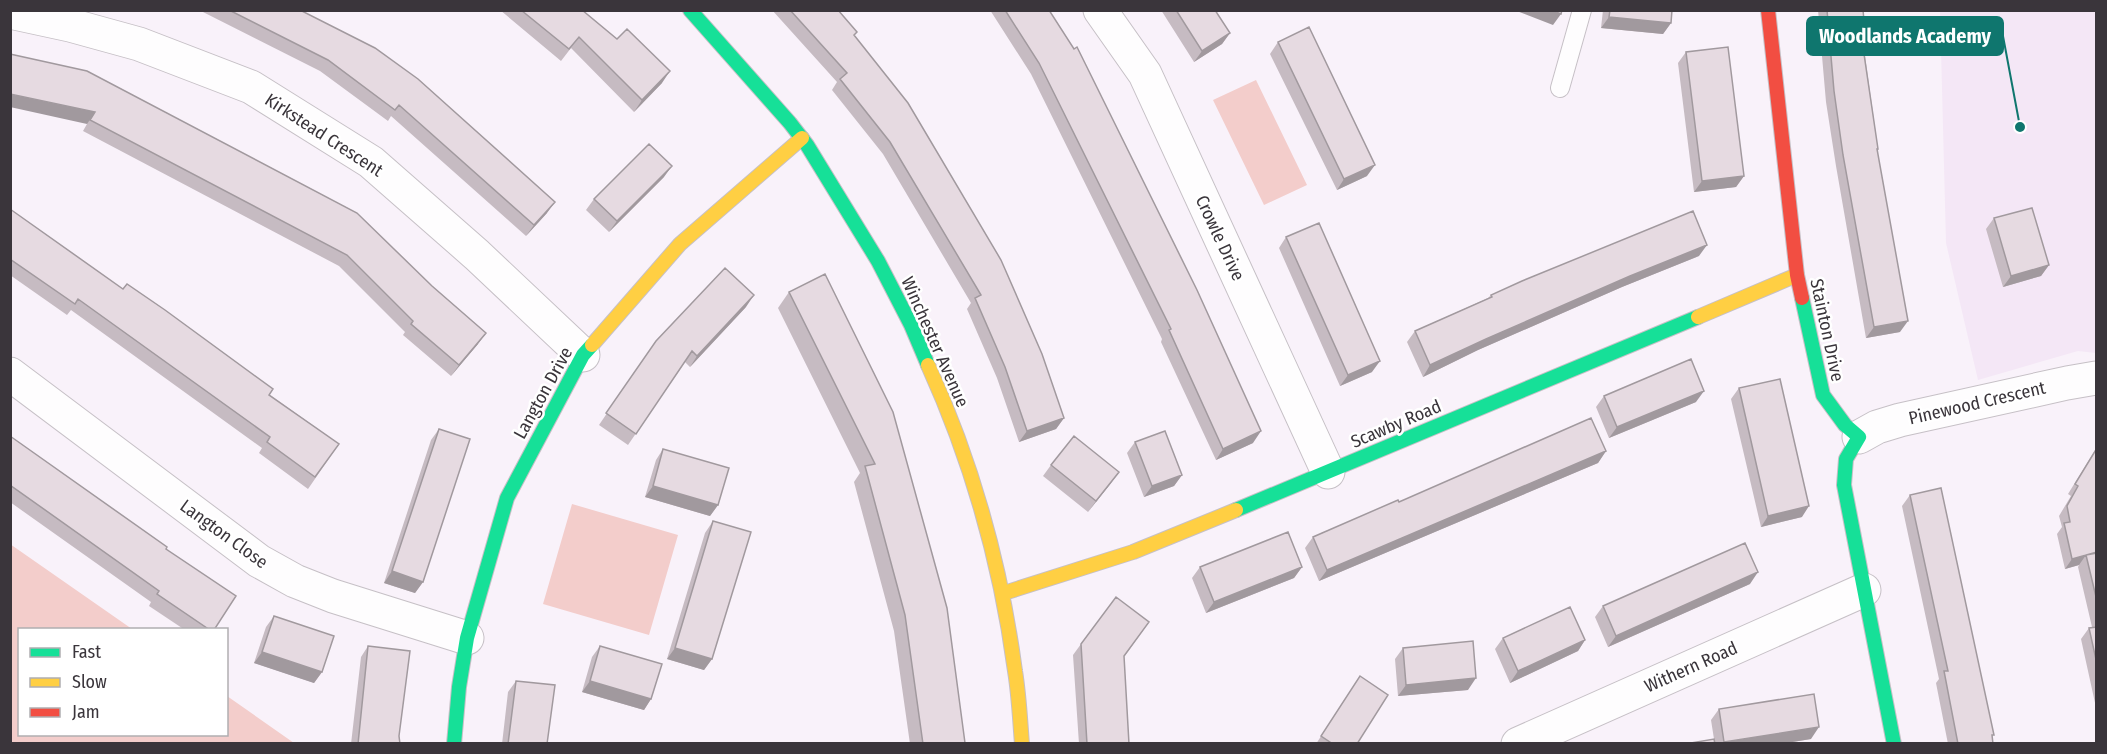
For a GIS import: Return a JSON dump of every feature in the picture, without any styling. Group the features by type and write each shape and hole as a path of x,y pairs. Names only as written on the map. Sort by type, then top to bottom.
{"street":[{"name":"Winchester Avenue","path":"690,10 802,138 857,225 923,351 969,470 1004,593 1020,710 1022,744"},
{"name":"Crowle Drive","path":"1100,10 1145,74 1328,472"},
{"name":"Stainton Drive","path":"1768,10 1797,275 1823,396 1845,425 1859,436"},
{"name":"Kirkstead Crescent","path":"10,12 70,25 139,44 251,87 371,162 477,255 583,355"},
{"name":"Langton Drive","path":"454,744 459,687 467,638 507,498 583,355 680,244 802,138"},
{"name":"Scawby Road","path":"1004,593 1133,552 1797,275"},
{"name":"Langton Close","path":"10,374 268,566 295,581 333,596 467,638"},
{"name":"Pinewood Crescent","path":"1859,436 1877,427 1900,420 2097,378"},
{"path":"1859,436 1848,449 1843,469 1844,485 1893,744"},
{"name":"Withern Road","path":"1518,744 1864,590"}],"lane":[{"path":"1560,88 1582,10"}],"shaded area":[{"path":"1940,11 2096,11 2096,353 2078,351 1978,380 1946,243"},
{"path":"1256,80 1307,185 1264,205 1213,100"},
{"path":"572,504 678,535 649,635 543,604"},
{"path":"10,544 131,628 18,628 18,736 228,736 228,697 294,743 11,743"}],"building":[{"path":"229,10 300,10 375,48 418,79 555,202 534,225 399,105 395,110 328,60"},
{"path":"521,10 582,10 617,39 627,29 670,71 642,100 579,37 569,49"},
{"path":"790,10 838,10 857,32 854,35 908,103 1001,260 1042,354 1064,418 1027,431 1005,367 975,298 981,295 890,142 840,79 847,73"},
{"path":"1005,10 1049,10 1074,49 1077,47 1197,290 1261,431 1223,449 1169,330 1171,329 1039,63"},
{"path":"1176,10 1215,10 1230,33 1202,51"},
{"path":"1610,10 1672,10 1671,23 1609,17"},
{"path":"1827,10 1863,10 1867,53 1864,54 1877,149 1908,321 1874,327 1843,155 1834,91"},
{"path":"1309,27 1375,165 1344,179 1278,42"},
{"path":"1728,47 1744,176 1702,181 1686,52"},
{"path":"10,54 87,71 357,213 432,286 486,333 459,365 411,324 413,321 347,255 90,120 95,112 10,94"},
{"path":"649,144 672,166 617,221 594,199"},
{"path":"2032,208 2049,265 2011,276 1994,218"},
{"path":"10,209 123,289 127,284 165,310 273,389 269,395 339,444 315,477 267,442 270,437 78,299 75,304 10,259"},
{"path":"1693,211 1707,245 1630,276 1430,365 1415,331 1522,281"},
{"path":"1319,223 1380,361 1348,375 1286,237"},
{"path":"725,268 754,295 697,356 692,351 636,434 606,413 656,341"},
{"path":"825,274 893,412 947,608 965,743 923,744 905,615 865,466 875,464 789,292"},
{"path":"1691,359 1704,391 1617,427 1604,396"},
{"path":"1780,379 1809,506 1768,516 1739,388"},
{"path":"1591,418 1606,451 1327,570 1313,537"},
{"path":"439,429 470,439 423,582 392,571"},
{"path":"1165,431 1182,475 1152,486 1135,442"},
{"path":"10,436 167,547 166,549 236,596 215,628 207,628 157,594 159,591 10,485"},
{"path":"1074,436 1119,472 1096,501 1051,465"},
{"path":"2097,448 2097,552 2072,559 2064,523 2070,522 2067,506 2078,486 2075,484"},
{"path":"663,449 729,468 718,505 653,486"},
{"path":"1941,488 1994,735 1992,735 1993,744 1958,744 1944,671 1948,671 1910,495"},
{"path":"713,521 751,532 712,659 675,648"},
{"path":"1288,532 1302,567 1214,602 1200,567"},
{"path":"1745,543 1758,572 1616,636 1603,606"},
{"path":"2097,553 2097,601 2086,555"},
{"path":"1116,597 1149,622 1124,656 1129,744 1087,744 1081,644"},
{"path":"1570,607 1585,640 1518,671 1503,638"},
{"path":"274,616 334,636 322,672 262,652"},
{"path":"2097,627 2097,664 2089,628"},
{"path":"1473,641 1476,678 1406,685 1403,648"},
{"path":"368,646 410,651 399,736 400,744 358,744"},
{"path":"600,646 662,664 651,699 590,681"},
{"path":"1360,676 1388,695 1357,744 1333,744 1321,736"},
{"path":"516,681 555,685 547,744 508,744"},
{"path":"1814,694 1819,727 1724,742 1719,709"},
{"path":"1714,739 1715,744 1685,744"}],"traffic: fast":[{"path":"690,10 807,145 878,261 911,325 928,365"},
{"path":"1802,298 1823,395 1845,425 1859,437 1846,459 1844,485 1894,744"},
{"path":"1236,510 1698,317"},
{"path":"454,744 459,687 467,638 507,498 583,355 592,345"}],"traffic: slow":[{"path":"592,345 680,244 802,138"},
{"path":"1698,317 1797,275"},
{"path":"928,365 958,439 993,554 1018,689 1022,744"},
{"path":"1004,593 1133,552 1236,510"}],"traffic: jam":[{"path":"1768,10 1797,275 1802,298"}],"place":[{"name":"Woodlands Academy","path":"2020,127"}]}
